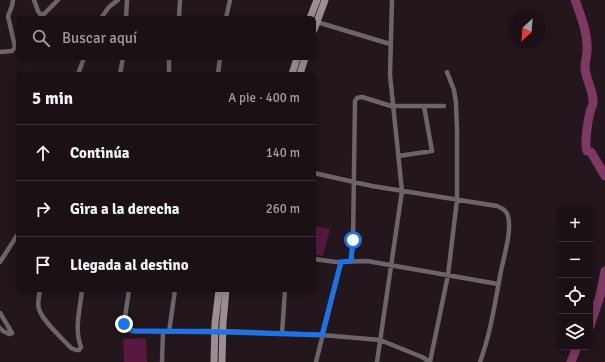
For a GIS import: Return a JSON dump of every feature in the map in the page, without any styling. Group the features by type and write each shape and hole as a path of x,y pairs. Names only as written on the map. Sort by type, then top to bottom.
{"main road":[{"path":"311,16 317,0"},
{"path":"317,22 325,0"},
{"path":"293,72 296,60"},
{"path":"301,72 304,60"},
{"path":"219,292 219,332 222,362"},
{"path":"214,362 226,292"}],"street":[{"path":"0,52 12,51 15,46 8,16 13,0"},
{"path":"34,0 38,11 43,15 58,0"},
{"path":"102,16 109,7 118,0"},
{"path":"126,16 127,0"},
{"path":"179,16 180,0"},
{"path":"226,16 230,0"},
{"path":"377,362 402,191 390,75 392,0"},
{"path":"317,22 390,44"},
{"path":"79,72 83,60"},
{"path":"120,72 123,60"},
{"path":"169,60 169,72"},
{"path":"218,72 220,60"},
{"path":"129,292 124,323 126,328 132,331 322,335 380,340 422,357 430,362 448,276 457,200 456,104 454,90 447,72"},
{"path":"351,261 353,240 354,101 357,98 362,97 394,106 444,106"},
{"path":"398,156 432,151 424,106"},
{"path":"316,173 402,191 496,206 505,211 508,216 508,238 488,336 480,362"},
{"path":"0,262 16,237"},
{"path":"316,259 341,262 367,261 498,284"},
{"path":"316,362 341,262"},
{"path":"40,292 38,299 39,308 43,317 71,348 79,350 82,347 78,339 77,328 82,292"},
{"path":"169,332 175,292"},
{"path":"282,334 285,292"},
{"path":"0,313 12,333 9,334 0,328"},
{"path":"162,362 163,332"}],"shaded area":[{"path":"316,226 330,229 323,256 316,254"},
{"path":"146,338 147,362 124,362 123,339"}],"waterway":[{"path":"575,0 585,32 587,45 585,71 593,98 593,104 587,126 586,148 587,151 591,152 605,176"},
{"path":"593,317 600,296 605,271"},
{"path":"571,362 576,350"}],"route":[{"path":"124,324 127,329 132,331 322,335 341,262 351,261 353,240"}]}
